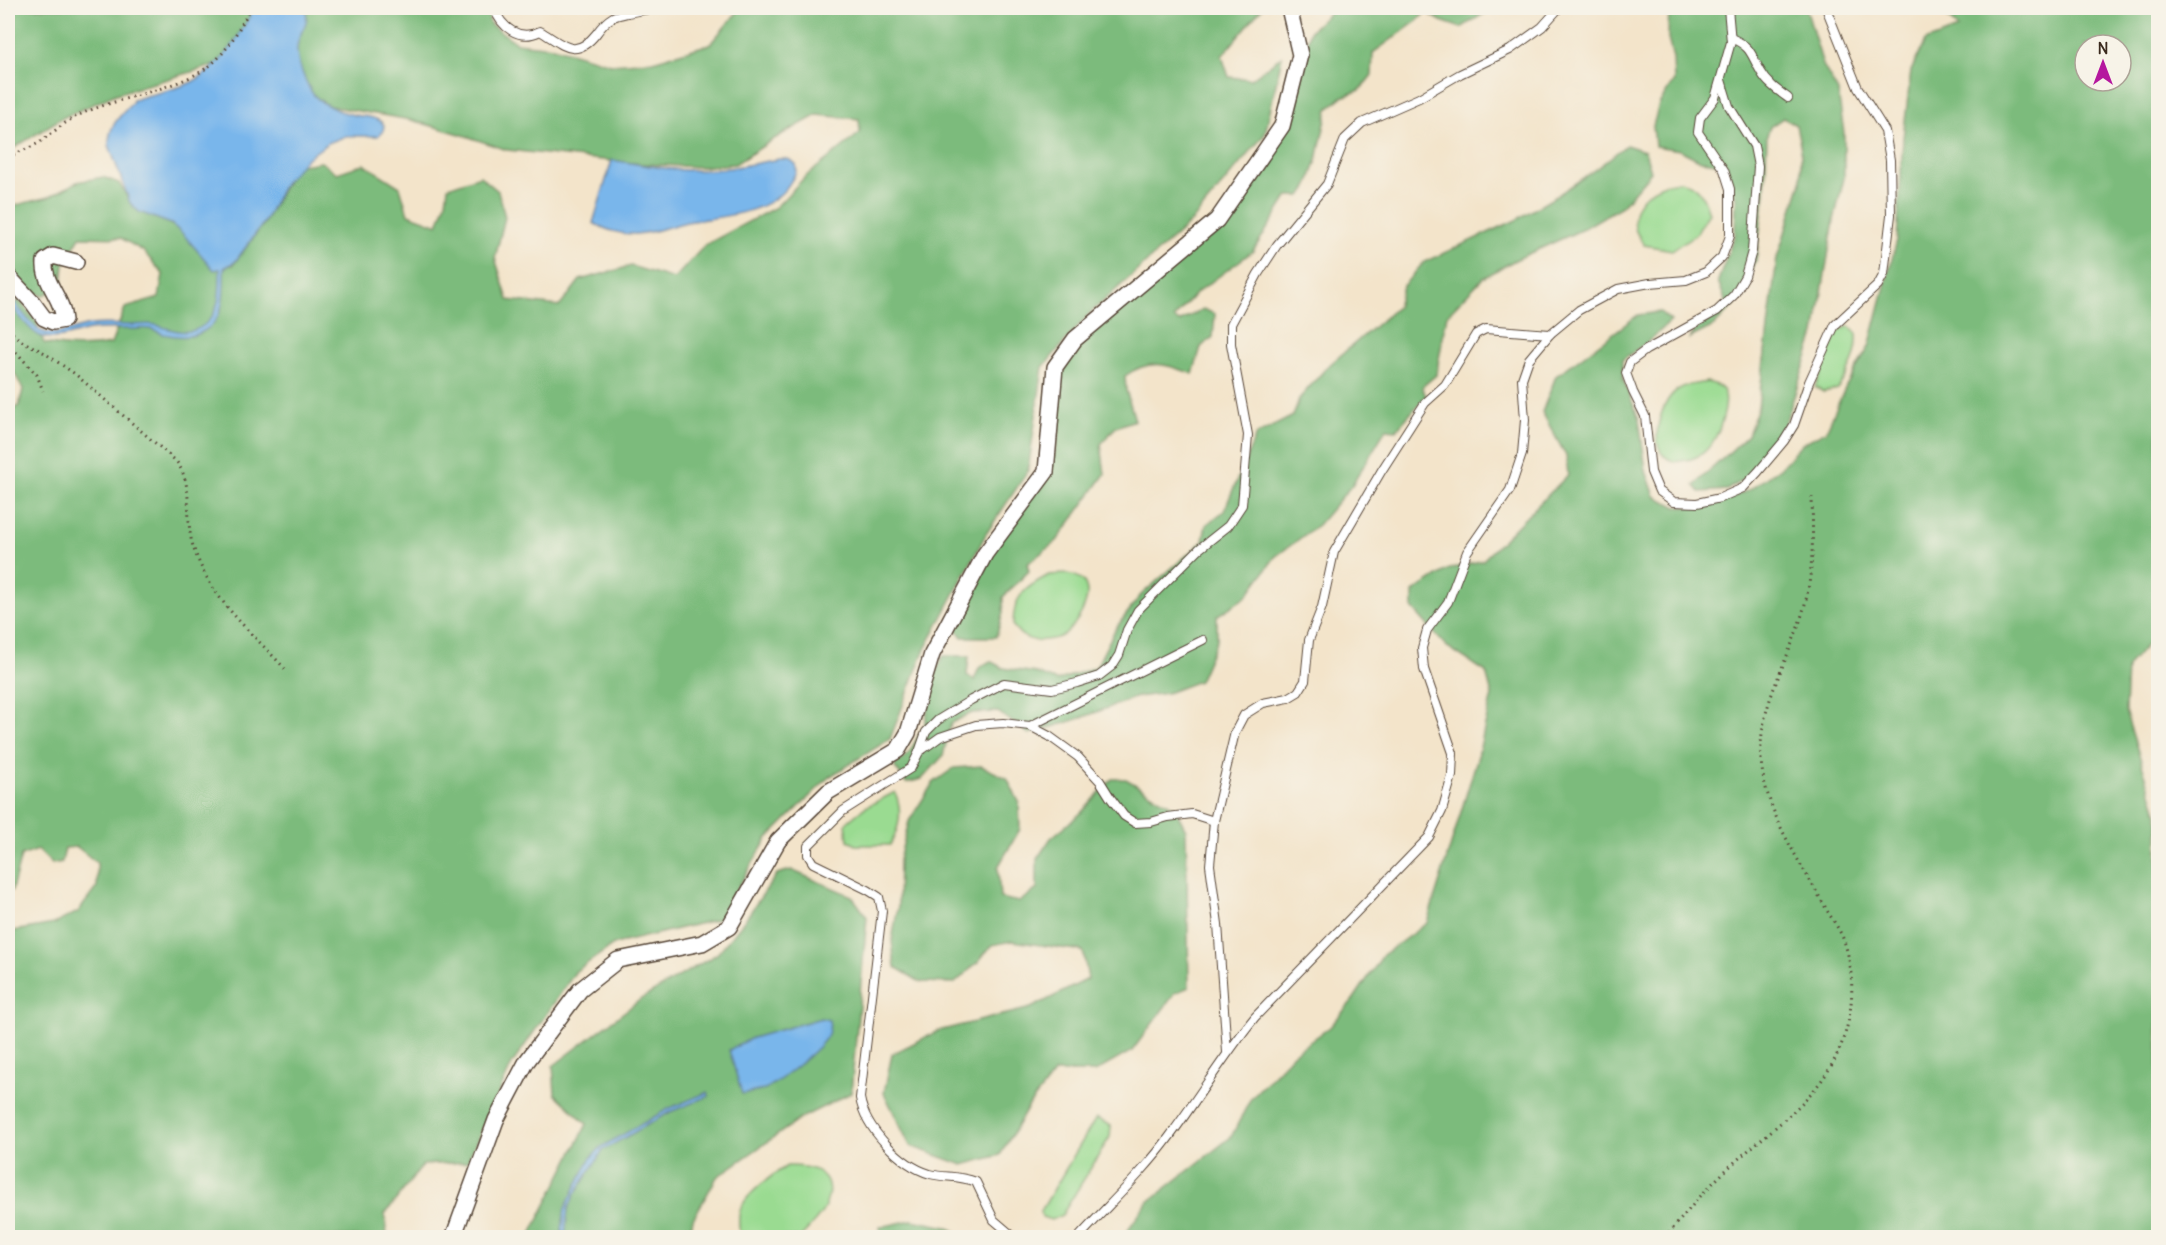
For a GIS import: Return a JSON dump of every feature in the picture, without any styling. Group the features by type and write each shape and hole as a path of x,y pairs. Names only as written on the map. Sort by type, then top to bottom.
{"street":[{"path":"453,1238 496,1120 526,1061 580,990 618,960 702,943 729,927 778,841 828,792 898,750 908,733 932,654 974,574 985,554 1046,472 1055,367 1076,339 1217,220 1282,126 1300,55 1290,8"},
{"path":"8,276 44,318 53,322 64,320 63,307 44,271 45,261 53,256 76,262"}],"lane":[{"path":"494,8 506,28 531,36 540,31 571,50 590,42 603,24 614,17 655,8"},
{"path":"1015,1238 994,1220 976,1182 963,1176 931,1174 916,1168 873,1131 862,1111 860,1098 882,911 879,897 813,863 807,855 808,846 843,811 911,768 926,732 938,720 971,700 1004,683 1052,689 1099,676 1112,666 1138,610 1199,549 1228,526 1242,504 1248,435 1231,344 1231,324 1258,274 1277,245 1327,184 1345,139 1362,123 1419,98 1460,74 1510,50 1542,27 1559,8"},
{"path":"1078,1238 1149,1162 1170,1136 1227,1052 1255,1017 1429,837 1442,811 1452,776 1453,753 1424,669 1422,648 1427,630 1448,602 1467,552 1510,490 1522,454 1525,420 1522,379 1529,359 1550,333 1579,310 1618,289 1686,280 1706,272 1722,257 1730,236 1730,189 1724,170 1698,132 1700,118 1715,98 1731,38 1728,8"},
{"path":"1720,78 1729,106 1754,146 1758,166 1752,251 1745,276 1734,295 1717,311 1646,350 1630,362 1626,373 1645,416 1651,472 1659,492 1674,502 1697,503 1720,498 1743,488 1758,472 1794,425 1809,382 1835,325 1878,285 1884,274 1892,215 1890,160 1885,131 1858,88 1826,8"},
{"path":"1731,38 1746,45 1771,86 1788,98"},
{"path":"1708,108 1715,102 1729,106"},
{"path":"1227,1052 1218,924 1210,865 1214,821 1235,732 1244,715 1263,703 1288,698 1298,692 1305,681 1309,640 1322,607 1334,552 1425,403 1445,385 1476,334 1486,329 1550,333"},
{"path":"1030,726 1203,640"},
{"path":"919,752 940,737 976,725 1003,723 1030,726 1049,736 1078,757 1100,781 1124,816 1135,823 1192,814 1214,821"}],"path":[{"path":"8,157 34,146 56,128 78,115 108,103 189,78 207,68 228,46 251,8"},
{"path":"8,329 20,340 43,352 75,374 177,461 188,485 188,513 193,545 205,575 227,610 287,671"},
{"path":"8,343 37,375 43,391"},
{"path":"1665,1238 1718,1178 1812,1092 1831,1069 1842,1045 1850,1012 1853,986 1845,941 1774,814 1764,784 1761,760 1762,727 1769,698 1802,617 1811,571 1814,539 1812,497"}],"green space":[{"path":"8,8 262,8 222,63 116,94 60,119 8,152"},
{"path":"306,8 487,8 490,24 517,43 553,47 611,64 653,61 710,44 741,8 1262,8 1222,56 1229,77 1251,79 1282,56 1265,134 1192,221 1088,315 1043,367 1028,471 986,534 923,653 890,739 829,777 767,839 719,919 615,944 576,971 512,1064 467,1162 423,1165 385,1214 387,1237 8,1237 8,932 54,924 78,912 97,887 97,863 77,847 65,848 62,862 52,864 38,850 21,856 12,890 8,893 8,411 19,406 23,389 8,361 8,313 19,300 36,321 44,343 78,347 111,344 125,308 159,298 163,274 143,251 121,238 80,237 64,264 62,285 43,296 25,287 12,267 7,238 8,207 49,197 77,182 103,177 119,183 131,203 185,232 212,267 233,265 265,222 295,166 321,162 337,173 364,164 400,187 408,214 438,225 446,202 448,187 480,176 498,191 505,217 495,258 508,300 560,306 580,280 631,266 674,279 705,245 776,207 805,177 860,133 859,119 817,115 735,164 700,167 642,164 507,150 411,120 329,106 310,94 292,51"},
{"path":"1324,8 1493,8 1461,28 1441,21 1426,12 1373,53 1372,75 1360,90 1342,97 1328,109 1317,160 1308,186 1301,196 1288,196 1253,251 1195,294 1174,318 1179,322 1203,309 1215,314 1213,337 1201,347 1193,374 1166,365 1150,365 1134,370 1125,376 1126,390 1135,420 1116,427 1101,444 1105,474 1057,541 1027,564 1029,571 1003,597 1003,613 996,637 962,637 955,627 978,574 1055,452 1059,431 1061,374 1071,354 1084,338 1223,222 1287,126 1310,31 1330,12"},
{"path":"1669,8 1806,8 1823,65 1838,92 1844,133 1844,178 1834,220 1815,334 1781,435 1747,477 1727,490 1700,492 1694,485 1748,435 1758,407 1777,258 1801,182 1801,149 1796,125 1783,118 1770,127 1767,135 1765,192 1756,261 1735,304 1714,326 1690,338 1696,329 1728,308 1718,281 1735,234 1736,198 1726,164 1701,161 1680,150 1655,146 1653,126 1659,104 1674,81 1673,58 1668,39"},
{"path":"1940,8 2158,8 2158,631 2127,667 2125,711 2158,814 2158,1237 1122,1238 1147,1203 1231,1137 1251,1098 1293,1054 1330,1027 1353,1000 1383,955 1427,923 1478,756 1492,695 1486,672 1446,646 1413,609 1413,592 1447,570 1483,560 1568,475 1566,456 1542,412 1556,376 1638,315 1660,312 1671,321 1622,360 1623,379 1639,419 1646,471 1655,496 1677,507 1708,507 1749,490 1780,468 1803,443 1826,431 1846,386 1869,347 1897,240 1903,138 1911,71 1925,41 1958,29"},
{"path":"1626,145 1645,151 1651,172 1622,206 1581,230 1515,260 1483,278 1447,315 1436,375 1422,387 1426,396 1396,430 1386,429 1352,485 1318,525 1275,557 1247,596 1217,616 1217,640 1199,681 1167,693 1137,697 1029,734 998,712 972,713 951,723 943,756 922,779 906,783 894,766 909,753 925,723 933,679 943,656 969,656 967,675 974,680 979,668 990,661 1003,668 1036,673 1057,681 1096,667 1116,628 1141,595 1203,541 1206,525 1224,511 1256,435 1293,416 1299,399 1327,367 1397,307 1403,286 1424,262 1516,220 1596,169"},
{"path":"1679,181 1696,187 1705,200 1709,213 1697,233 1672,250 1644,245 1637,234 1634,218 1640,201 1653,190"},
{"path":"1849,326 1857,334 1852,363 1838,389 1823,392 1815,387 1838,331"},
{"path":"1707,382 1720,387 1725,396 1719,429 1712,443 1701,455 1674,462 1660,450 1657,435 1660,416 1668,400 1679,389"},
{"path":"1069,574 1081,579 1086,586 1085,604 1076,622 1061,636 1055,639 1034,640 1020,634 1013,626 1015,607 1027,589 1049,575"},
{"path":"981,766 1007,778 1019,802 1020,829 998,867 1000,898 1019,902 1037,889 1037,859 1051,838 1081,813 1112,779 1126,779 1174,807 1186,830 1189,987 1175,993 1132,1051 1095,1072 1055,1072 1030,1104 1000,1155 963,1165 910,1146 884,1093 892,1054 938,1031 1031,1008 1088,979 1083,951 1012,941 992,945 978,962 955,983 920,982 895,967 892,941 898,906 899,860 909,821 933,783 954,768"},
{"path":"895,792 899,806 899,819 890,845 856,845 848,840 846,823 864,808"},
{"path":"791,870 852,896 867,917 851,1093 803,1117 717,1177 693,1219 689,1237 529,1238 587,1124 555,1094 553,1066 641,999 717,954 777,874"},
{"path":"1096,1118 1111,1126 1110,1137 1062,1215 1051,1220 1042,1217 1041,1211"},
{"path":"787,1166 807,1167 826,1179 828,1196 823,1211 801,1237 740,1237 739,1215 744,1202 761,1184"},
{"path":"912,1220 947,1227 965,1237 879,1237 880,1227"}],"water":[{"path":"254,8 306,8 307,19 298,42 297,54 311,91 324,104 336,110 378,120 384,125 383,131 378,136 346,136 328,143 306,159 285,182 265,221 235,262 224,268 220,312 211,326 204,331 190,336 179,336 149,329 101,329 53,338 40,336 25,323 15,310 8,294 37,329 47,333 60,333 102,324 150,324 186,332 198,329 210,320 217,307 220,269 214,270 183,234 171,224 139,212 130,203 109,145 109,138 116,122 133,100 186,85 213,68 236,40"},
{"path":"788,159 796,164 795,175 772,201 745,212 687,222 640,234 608,230 593,223 612,160 661,168 698,170 728,168"},
{"path":"821,1018 829,1020 829,1032 810,1055 772,1085 757,1092 742,1094 729,1050 752,1038"},
{"path":"708,1092 709,1096 670,1112 603,1150 575,1194 568,1209 565,1237 561,1237 565,1208 590,1159 601,1147 668,1109"}]}
